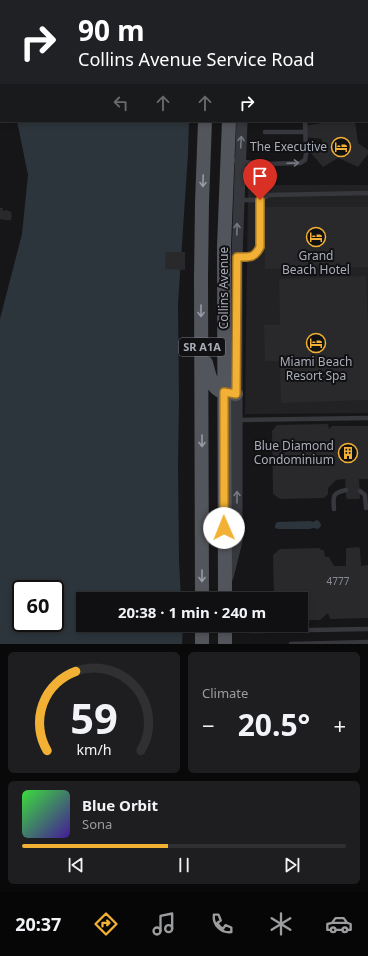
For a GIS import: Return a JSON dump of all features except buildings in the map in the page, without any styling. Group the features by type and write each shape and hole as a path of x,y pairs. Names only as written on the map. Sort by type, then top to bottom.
{"main road":[{"name":"Collins Avenue","path":"202,592 202,241 205,122"},
{"name":"Collins Avenue","path":"225,592 230,393 224,253 233,161 229,122"},
{"path":"204,142 217,156 233,161"},
{"path":"202,351 214,385 216,388 230,393"},
{"path":"202,632 202,644"},
{"path":"225,632 225,644"}],"street":[{"path":"226,592 237,541 236,420 230,393 237,257 238,200 233,161 242,122"}],"lane":[{"path":"233,161 262,164 300,163 305,160 306,154 305,122"},
{"path":"265,132 305,132"},
{"path":"238,200 260,200 269,195 368,193"},
{"path":"237,257 251,257 257,253 260,247 260,200"},
{"path":"236,420 368,418"},
{"path":"334,509 334,496 337,492 346,490"},
{"path":"360,491 365,495 366,508"},
{"path":"308,630 368,629"},
{"path":"291,644 368,642"}],"shaded area":[{"path":"17,122 189,122 178,304 178,465 181,592 76,592 76,632 183,632 182,644 0,644 0,319 22,234 28,175"},
{"path":"248,185 368,185 368,413 245,414"},
{"path":"317,520 321,525 318,529 275,528 276,523 278,522 313,522"}],"place":[{"name":"The Executive","path":"341,147"},
{"name":"Grand Beach Hotel","path":"316,237"},
{"name":"Miami Beach Resort Spa","path":"316,343"},
{"name":"Blue Diamond Condominium","path":"348,453"}],"route":[{"path":"224,528 224,392 236,394 237,257 251,257 257,253 260,247 260,200"}]}
